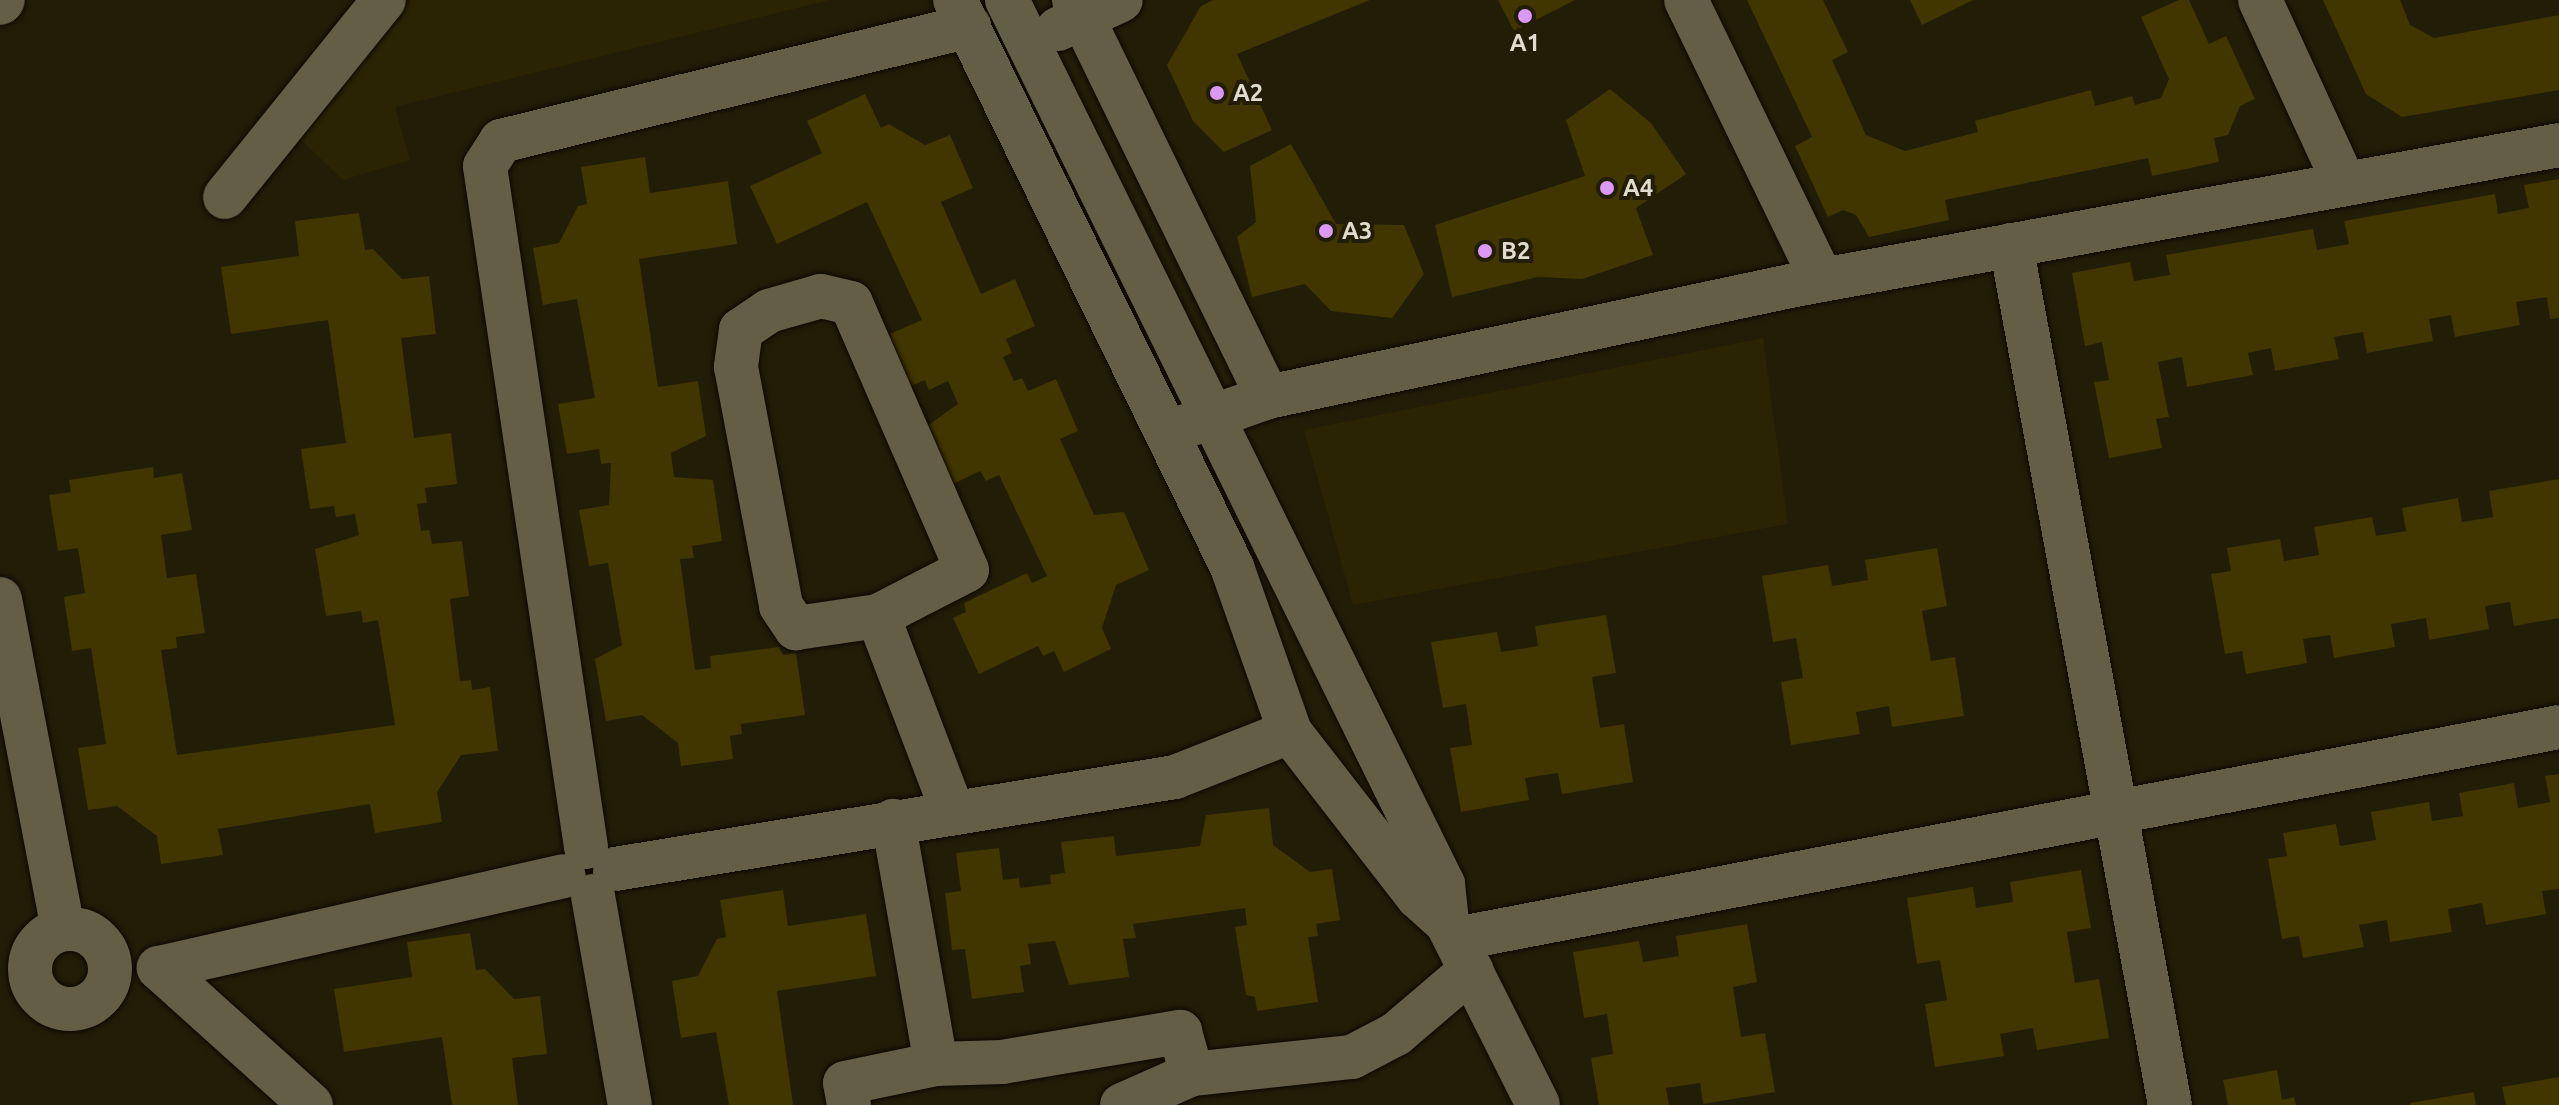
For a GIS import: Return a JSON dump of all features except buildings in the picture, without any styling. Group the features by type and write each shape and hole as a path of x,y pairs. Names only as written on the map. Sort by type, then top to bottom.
{"street":[{"path":"225,197 384,0"},
{"path":"1007,0 1443,884 1458,944 1538,1105"},
{"path":"1686,0 1822,280"},
{"path":"2260,0 2344,183"},
{"path":"1029,42 1093,6 1268,397"},
{"path":"630,1105 589,872 485,166 501,141 962,13 1169,432 1232,567 1284,718 1326,785 1458,944"},
{"path":"1169,432 1268,397 1822,280 2559,145"},
{"path":"2011,245 2170,1105"},
{"path":"821,296 851,303 967,570 946,587 878,616 796,628 781,606 749,443 736,367 741,330 769,311 821,296"},
{"path":"0,599 63,929"},
{"path":"878,616 953,812"},
{"path":"110,967 159,968 589,872 1199,772 1284,718 1305,681 1339,675"},
{"path":"1122,1105 1192,1074 1352,1057 1396,1034 1458,944 2115,810 2559,727"},
{"path":"1326,785 1377,752"},
{"path":"893,821 936,1064"},
{"path":"63,929 100,942 110,967 95,1002 71,1010 46,1002 15,973 40,942 63,929"},
{"path":"159,968 311,1105"},
{"path":"849,1105 845,1083 936,1064 1002,1062 1180,1032 1192,1074"}],"shaded area":[{"path":"410,0 830,0 395,107 410,160 343,180 299,138"},
{"path":"1763,338 1788,524 1353,605 1304,430"}],"place":[{"name":"A1","path":"1525,16"},
{"name":"A2","path":"1217,93"},
{"name":"A4","path":"1607,188"},
{"name":"A3","path":"1326,231"},
{"name":"B2","path":"1485,251"}]}
